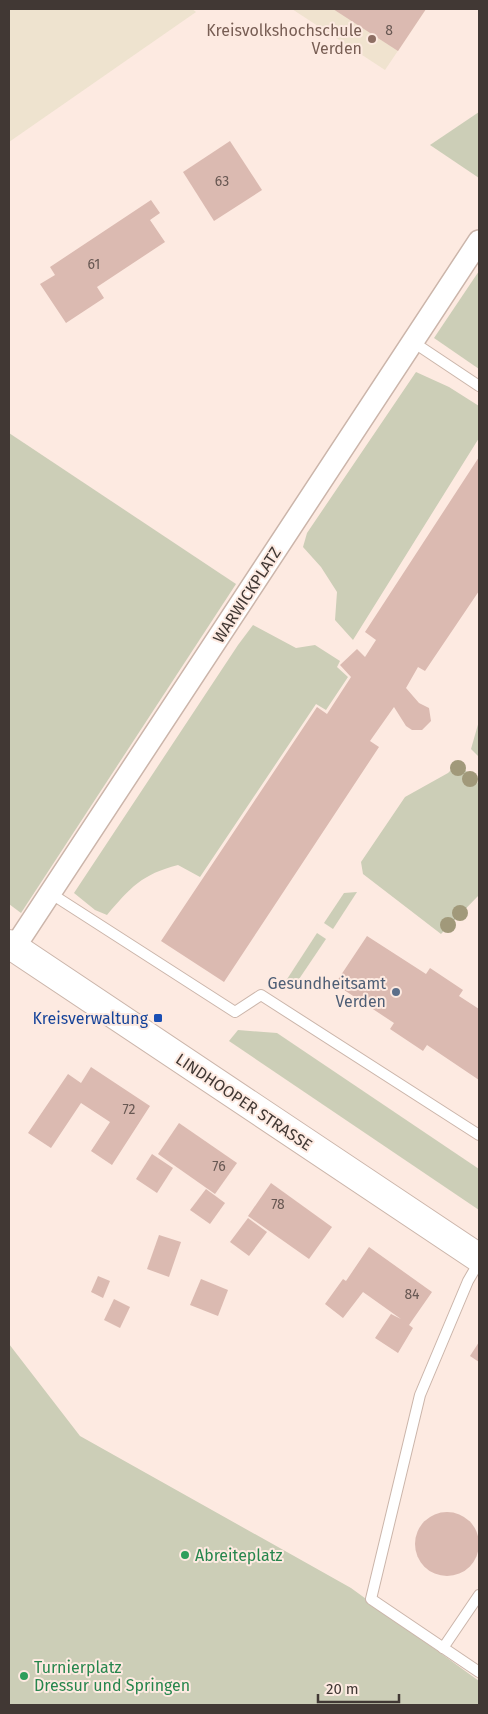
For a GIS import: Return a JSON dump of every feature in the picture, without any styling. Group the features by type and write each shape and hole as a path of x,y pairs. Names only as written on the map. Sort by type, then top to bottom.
{"main road":[{"name":"LINDHOOPER STRASSE","path":"11,946 479,1258"}],"street":[{"name":"WARWICKPLATZ","path":"11,946 50,893 479,241"}],"lane":[{"path":"412,342 479,386"},
{"path":"50,893 234,1012 261,995 479,1135"},
{"path":"479,1262 468,1281 420,1395 371,1599 479,1672"},
{"path":"442,1648 479,1595"}],"shaded area":[{"path":"9,9 192,9 196,12 9,142"},
{"name":"Kreisvolkshochschule Verden","path":"292,9 426,9 385,70"}],"green space":[{"path":"479,112 479,178 430,145"},
{"path":"479,271 479,369 434,338"},
{"path":"416,372 449,387 479,406 479,438 353,640 335,620 337,592 321,567 303,547 307,533"},
{"path":"9,433 236,584 21,913 9,904"},
{"path":"253,625 296,648 315,645 340,661 337,667 348,677 326,710 316,704 200,877 178,865 155,873 138,883 107,915 95,910 74,893"},
{"path":"479,721 479,757 471,749"},
{"path":"458,763 479,784 479,895 441,934 363,874 361,862 405,797 448,773"},
{"path":"357,892 333,929 324,923 344,893"},
{"path":"317,933 326,939 293,988 280,990"},
{"path":"238,1030 277,1033 479,1169 479,1210 229,1041"},
{"path":"9,1344 80,1436 351,1588 479,1681 479,1705 9,1705"}],"building":[{"path":"333,9 426,9 398,51"},
{"path":"230,141 262,190 214,221 183,172"},
{"path":"151,200 160,213 150,220 165,242 97,287 104,298 66,323 40,284 55,275 50,267"},
{"path":"479,457 479,591 425,671 418,667 406,688 419,703 429,708 431,721 422,730 412,730 406,726 394,707 370,741 379,747 224,982 161,941 317,707 327,714 351,677 340,665 357,649 365,657 376,640 365,632"},
{"path":"367,936 426,974 430,968 463,990 459,996 479,1009 479,1080 427,1045 423,1051 390,1029 394,1023 335,984"},
{"path":"91,1067 150,1106 112,1165 91,1151 110,1122 81,1103 51,1148 28,1133 68,1074 81,1083"},
{"path":"179,1123 237,1163 215,1194 158,1154"},
{"path":"152,1154 173,1168 157,1193 136,1179"},
{"path":"271,1183 332,1227 309,1259 248,1216"},
{"path":"206,1189 225,1203 210,1224 190,1210"},
{"path":"248,1218 267,1232 249,1256 230,1242"},
{"path":"159,1235 181,1242 169,1277 147,1269"},
{"path":"369,1247 432,1292 409,1325 413,1328 398,1353 375,1338 391,1314 401,1319 363,1292 343,1318 325,1304 343,1279 346,1281"},
{"path":"98,1276 110,1281 103,1298 91,1292"},
{"path":"201,1279 228,1290 218,1316 190,1305"},
{"path":"114,1299 130,1307 120,1328 104,1320"},
{"path":"479,1342 479,1362 470,1356"},
{"path":"447,1512 465,1518 473,1526 479,1544 473,1562 465,1570 447,1576 429,1570 421,1562 415,1544 421,1526 429,1518"}],"place":[{"name":"Kreisvolkshochschule Verden","path":"372,39"},
{"name":"Gesundheitsamt Verden","path":"396,992"},
{"name":"Kreisverwaltung","path":"158,1018"},
{"name":"Abreiteplatz","path":"185,1555"},
{"name":"Turnierplatz Dressur und Springen","path":"24,1676"}]}
